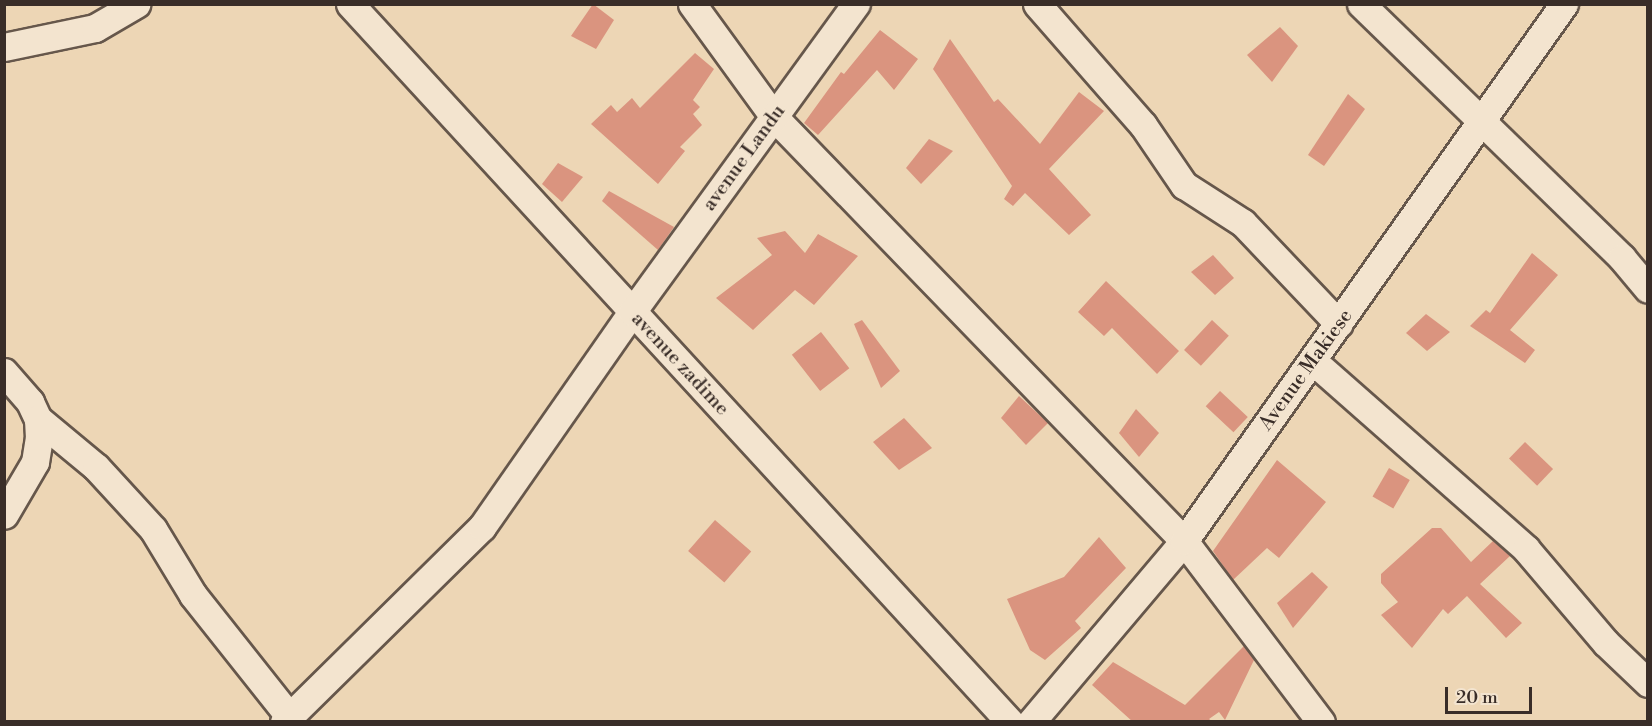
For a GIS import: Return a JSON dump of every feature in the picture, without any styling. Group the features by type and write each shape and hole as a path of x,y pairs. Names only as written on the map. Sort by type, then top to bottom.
{"street":[{"path":"4,47 95,28 136,4"},
{"name":"avenue zadime","path":"350,4 1010,722"},
{"path":"692,4 774,117 1184,541 1321,722"},
{"name":"avenue Landu","path":"287,719 482,527 632,312 856,4"},
{"path":"1037,4 1143,125 1184,185 1242,224 1339,324"},
{"path":"1361,4 1622,258 1647,289"},
{"name":"Avenue Makiese","path":"1031,722 1184,541 1564,4"},
{"path":"1313,361 1526,549 1598,635 1647,683"},
{"path":"4,372 23,390 38,419 96,467 153,529 193,595 287,719"},
{"path":"4,515 34,462 38,419"}],"building":[{"path":"593,4 614,20 596,49 571,36"},
{"path":"1280,27 1298,46 1272,82 1247,55"},
{"path":"880,30 918,59 894,90 877,70 818,135 804,123 841,72 844,74"},
{"path":"950,39 994,102 998,99 1040,144 1079,92 1104,111 1049,169 1091,215 1069,235 1025,193 1013,206 1004,199 1012,186 933,69"},
{"path":"695,53 714,69 693,100 700,107 693,114 702,125 680,147 685,151 658,184 591,124 611,105 617,112 632,98 640,108"},
{"path":"1348,94 1365,109 1324,166 1308,155"},
{"path":"929,139 953,151 921,184 906,168"},
{"path":"558,163 583,177 562,202 542,184"},
{"path":"609,191 674,227 658,250 602,201"},
{"path":"785,231 805,253 818,234 858,256 814,305 795,290 753,330 716,298 772,255 757,238"},
{"path":"1532,253 1558,275 1510,330 1535,350 1525,363 1470,326 1486,310 1490,313"},
{"path":"1213,255 1234,278 1215,295 1191,272"},
{"path":"1106,281 1179,351 1157,374 1112,328 1104,336 1078,312"},
{"path":"1426,314 1450,332 1427,351 1406,333"},
{"path":"862,320 900,371 881,388 854,324"},
{"path":"1212,320 1229,336 1201,366 1184,350"},
{"path":"821,332 849,368 820,391 792,355"},
{"path":"1220,391 1248,417 1233,432 1206,406"},
{"path":"1019,396 1048,423 1026,445 1001,418"},
{"path":"1136,409 1159,433 1139,457 1119,433"},
{"path":"904,418 932,448 899,470 873,442"},
{"path":"1525,442 1553,469 1537,486 1509,459"},
{"path":"1277,460 1326,502 1279,558 1267,548 1233,580 1213,551"},
{"path":"1389,468 1410,480 1393,509 1372,497"},
{"path":"715,520 751,551 724,582 688,551"},
{"path":"1432,528 1441,528 1471,562 1493,541 1510,556 1480,584 1522,623 1506,638 1467,596 1448,614 1443,609 1412,648 1381,615 1398,602 1381,583 1381,574"},
{"path":"1099,537 1126,568 1075,621 1081,628 1045,660 1030,650 1007,599 1064,577"},
{"path":"1312,572 1328,587 1293,628 1277,603"},
{"path":"1244,646 1254,660 1225,720 1219,712 1209,719 1213,722 1133,722 1092,685 1113,662 1185,705"}]}
